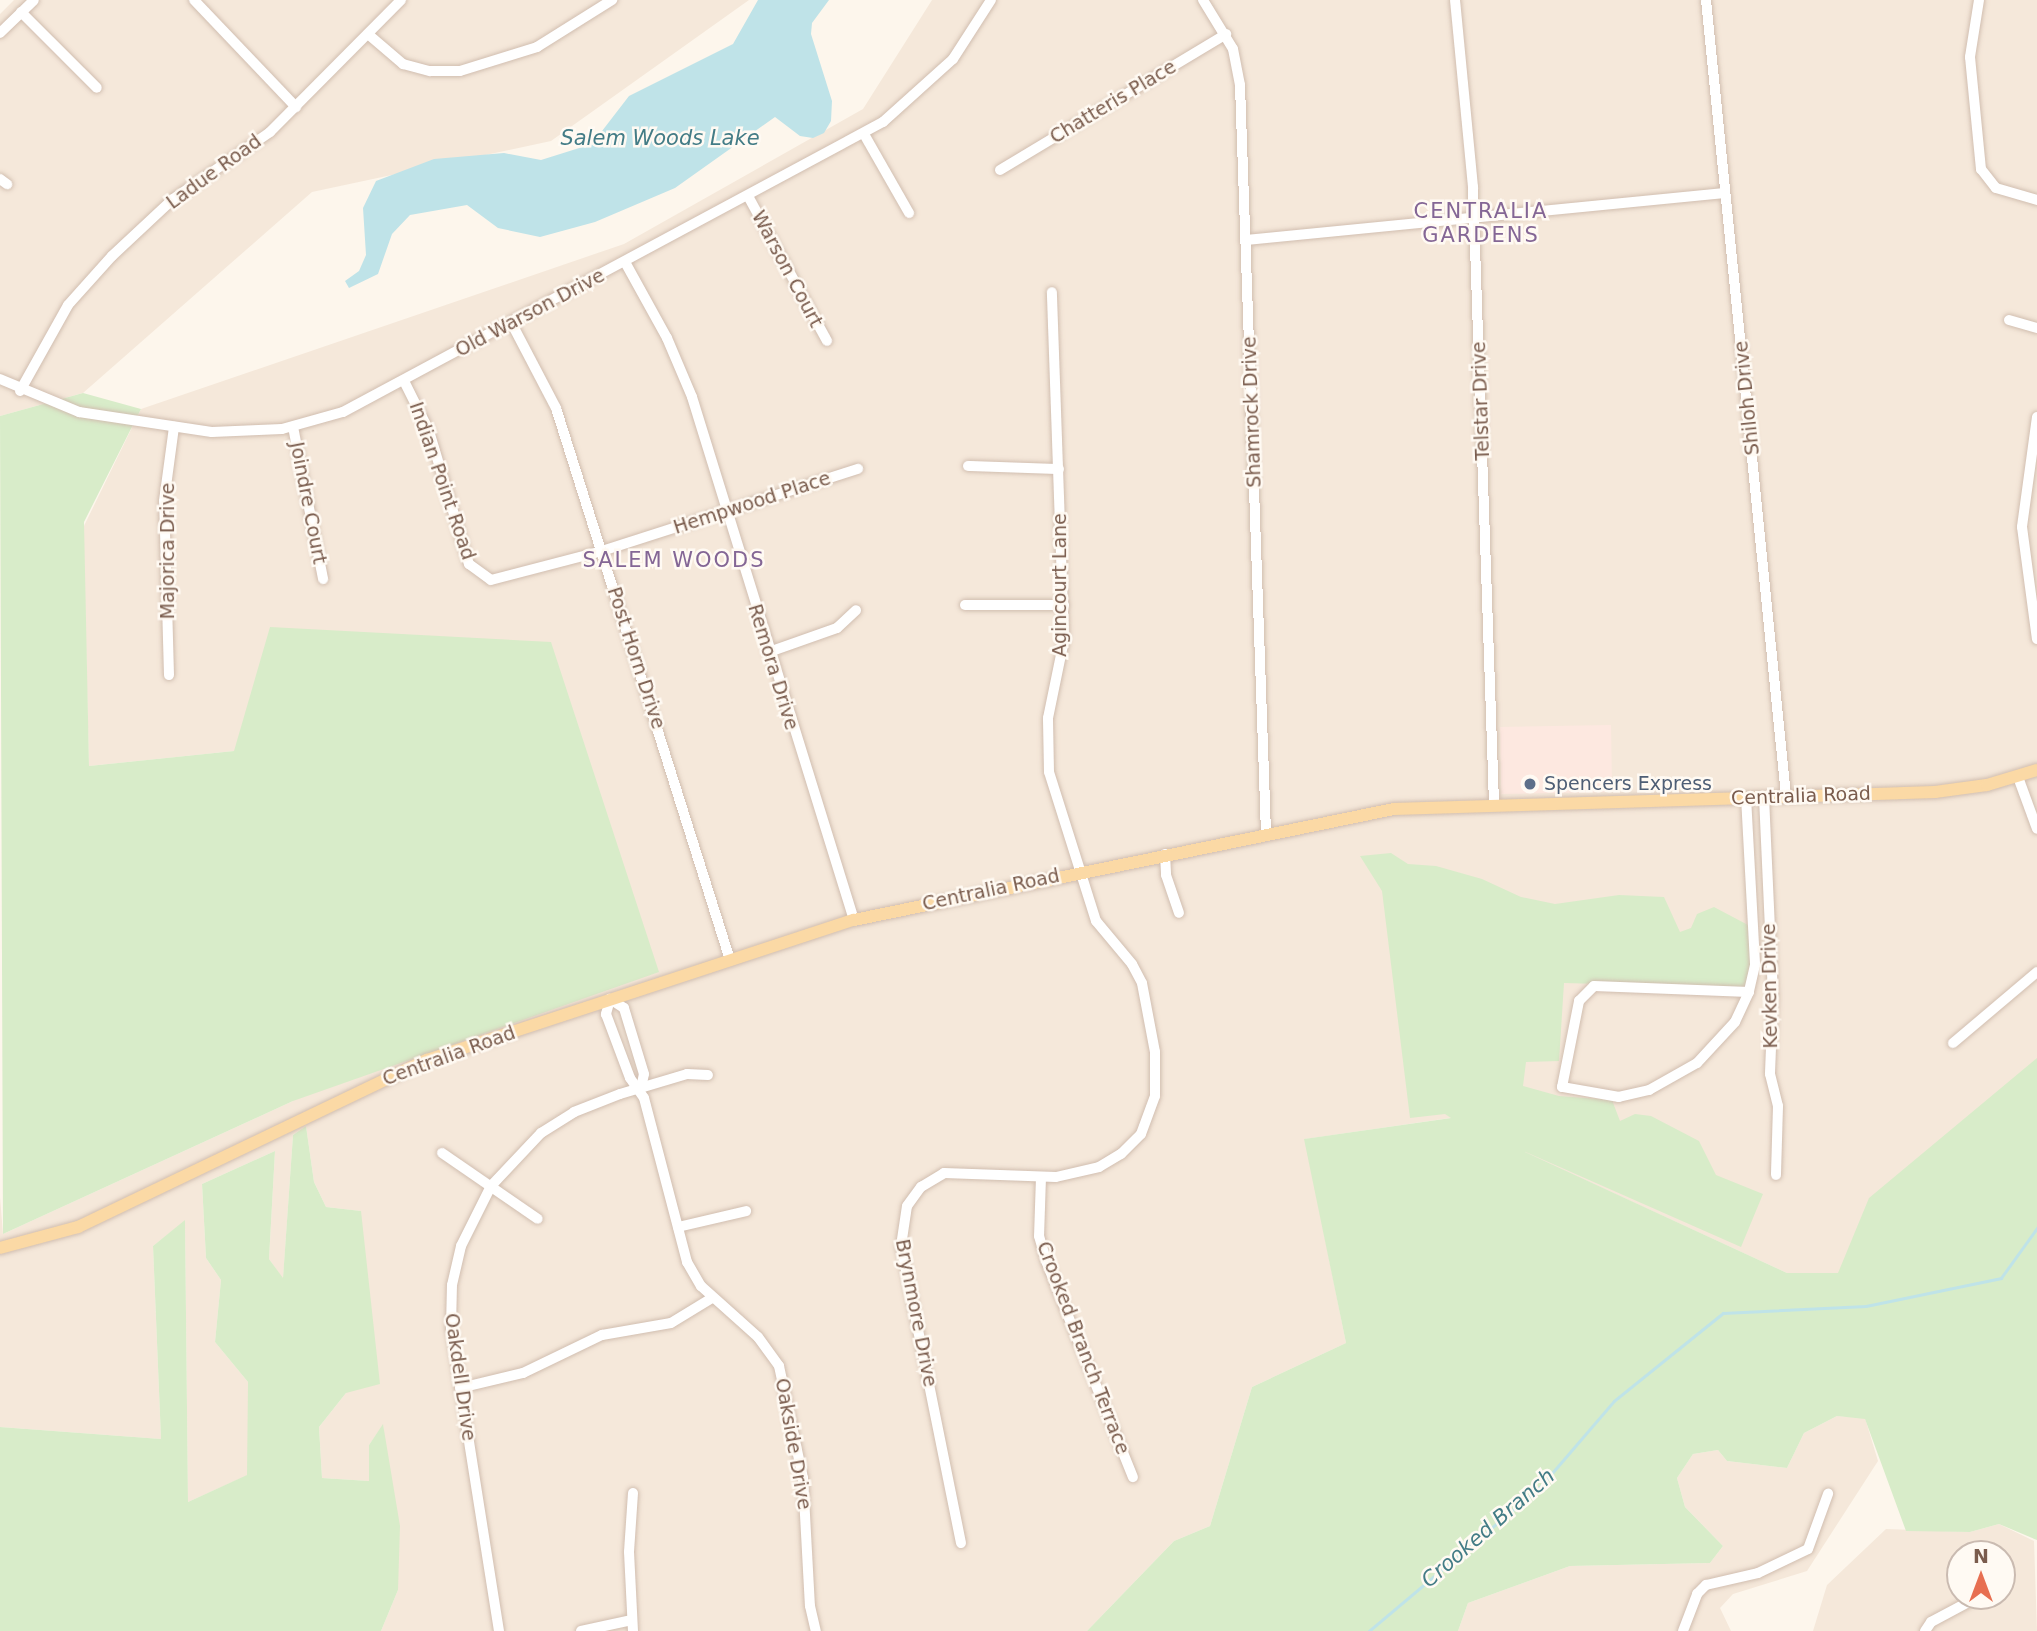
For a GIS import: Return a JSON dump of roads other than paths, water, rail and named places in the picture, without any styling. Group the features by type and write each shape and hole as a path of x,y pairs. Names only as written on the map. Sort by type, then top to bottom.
{"main road":[{"name":"Centralia Road","path":"0,1248 78,1227 416,1065 854,920 1266,833 1394,809 1936,792 2037,771"}],"street":[{"path":"0,33 34,0"},
{"path":"194,0 296,107"},
{"name":"Ladue Road","path":"20,391 68,305 112,256 173,199 251,148 369,35 401,0"},
{"path":"369,35 403,64 430,71 460,71 537,47 612,0"},
{"name":"Old Warson Drive","path":"0,379 20,391 79,412 174,427 237,433 293,427 342,412 864,134 905,106 942,72 991,0"},
{"name":"Shamrock Drive","path":"1203,0 1226,34 1240,85 1266,833"},
{"name":"Telstar Drive","path":"1455,0 1474,218 1494,804"},
{"name":"Shiloh Drive","path":"1706,0 1786,796"},
{"path":"1979,0 1970,57 1981,169 1996,188 2037,200"},
{"path":"21,12 97,88"},
{"name":"Chatteris Place","path":"1000,170 1226,34"},
{"path":"864,134 909,213"},
{"path":"1246,240 1725,193"},
{"name":"Warson Court","path":"748,196 827,341"},
{"name":"Remora Drive","path":"625,262 680,367 854,920"},
{"name":"Agincourt Lane","path":"1052,292 1064,640 1048,718 1047,754 1053,793 1082,871"},
{"path":"2009,320 2037,328"},
{"name":"Post Horn Drive","path":"512,322 556,408 730,960"},
{"name":"Indian Point Road","path":"404,381 429,431 469,564 484,578"},
{"path":"2036,634 2022,527 2037,417"},
{"name":"Majorica Drive","path":"169,675 164,501 174,427"},
{"name":"Joindre Court","path":"293,427 323,579"},
{"path":"968,466 1059,469"},
{"name":"Hempwood Place","path":"484,578 498,580 602,551 858,469"},
{"path":"965,605 1064,605"},
{"path":"769,652 837,628 856,610"},
{"path":"2018,777 2037,830"},
{"path":"1746,797 1755,950 1749,992 1722,1039 1666,1084 1619,1097 1562,1087 1579,1001 1594,986 1749,992"},
{"name":"Kevken Drive","path":"1764,797 1773,998 1770,1074 1778,1106 1776,1175"},
{"path":"1165,854 1166,875 1179,913"},
{"name":"Brynmore Drive","path":"961,1543 901,1246 902,1217 921,1187 944,1173 1041,1177 1077,1174 1121,1154 1140,1135 1155,1096 1155,1052 1142,983 1132,964 1096,921 1082,871"},
{"path":"1953,1044 2037,972"},
{"name":"Oakside Drive","path":"641,1088 630,1078 606,1014 610,999 624,1008 644,1074 641,1088 688,1262 712,1298 758,1337 779,1366 803,1478 810,1606 816,1631"},
{"name":"Oakdell Drive","path":"499,1631 451,1328 452,1285 461,1245 491,1186 524,1147 555,1123 641,1088 688,1074 708,1075"},
{"path":"442,1153 538,1219"},
{"name":"Crooked Branch Terrace","path":"1041,1177 1039,1236 1046,1261 1133,1477"},
{"path":"678,1227 746,1211"},
{"path":"460,1388 523,1373 601,1335 671,1323 696,1312 712,1298"},
{"path":"581,1631 633,1625 629,1552 633,1493"},
{"path":"1683,1631 1696,1594 1706,1585 1758,1573 1808,1549 1828,1494"},
{"path":"1925,1631 1931,1622 1954,1610"}],"water":[{"name":"Salem Woods Lake","path":"758,0 829,0 812,23 811,34 832,101 831,121 824,133 813,138 800,136 775,117 675,188 595,222 540,237 498,228 467,205 410,215 392,234 378,274 349,288 345,281 359,271 366,255 363,208 376,181 434,159 504,153 541,160 592,144 629,96 733,44"}],"waterway":[{"name":"Crooked Branch","path":"1369,1631 1540,1487 1614,1401 1723,1313 1866,1306 2001,1278 2037,1228"}],"place":[{"name":"Spencers Express","path":"1530,784"}],"district":[{"name":"CENTRALIA GARDENS","path":"1481,223"},
{"name":"SALEM WOODS","path":"674,560"}]}
